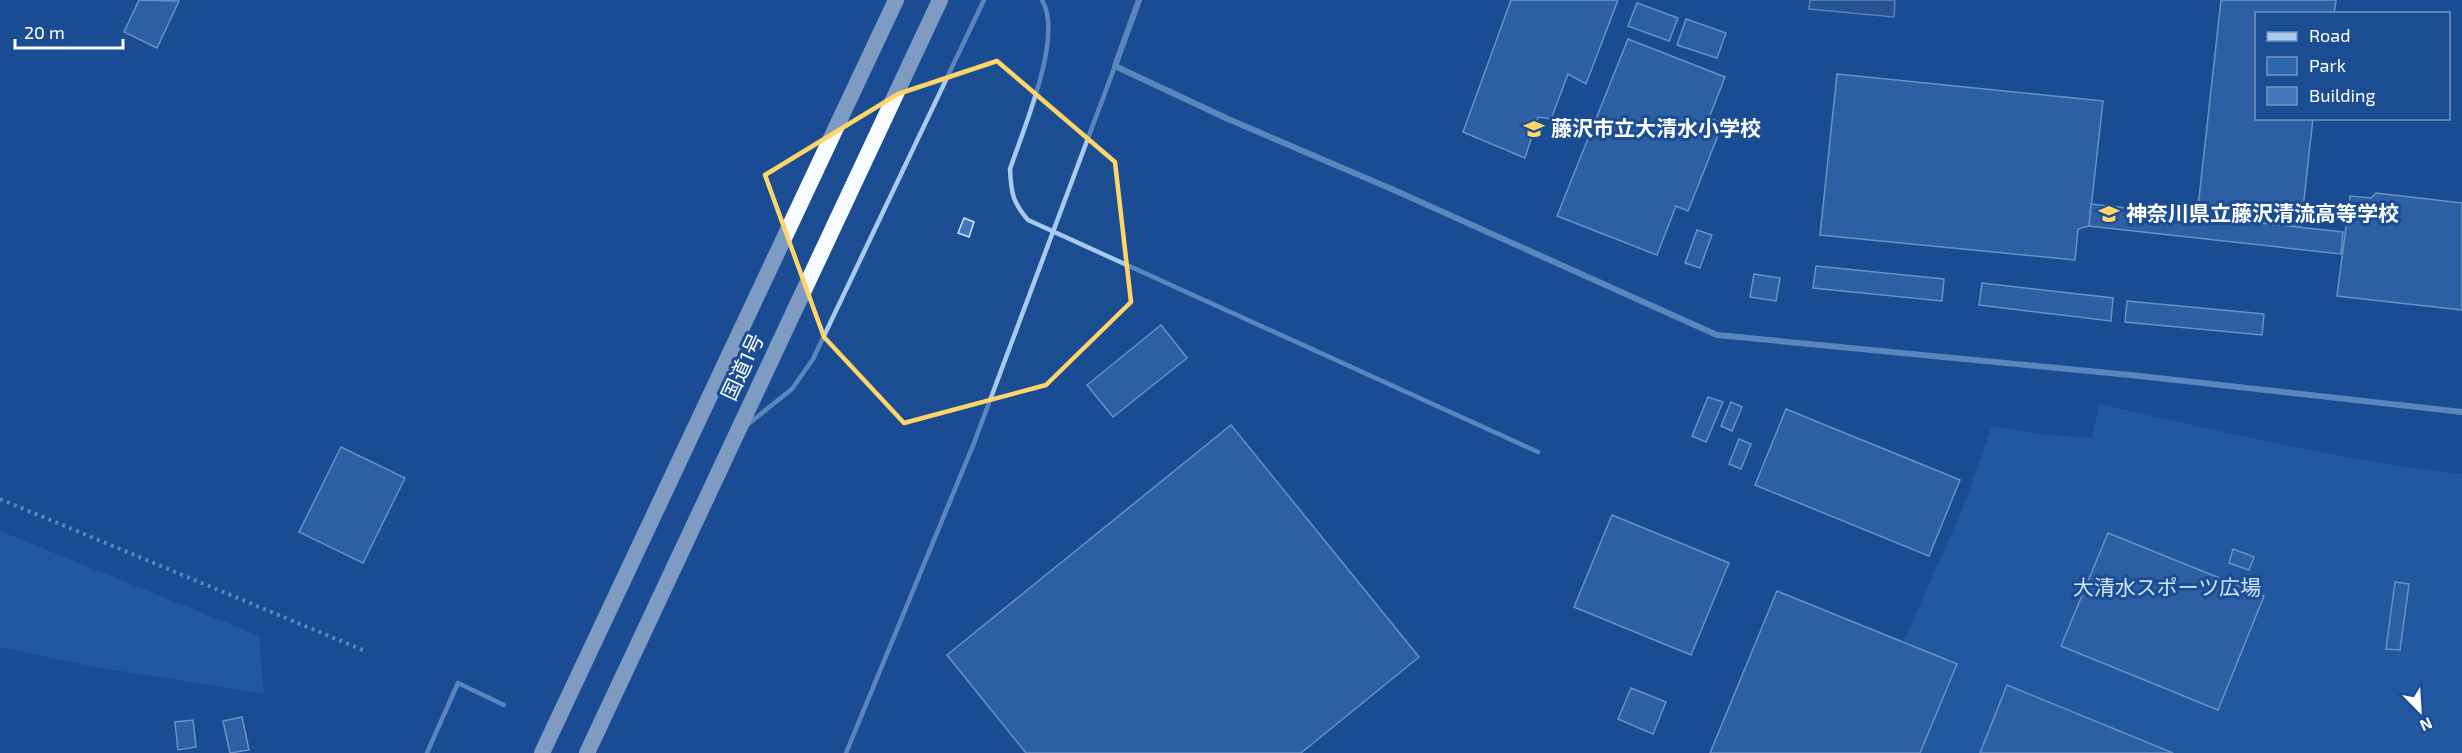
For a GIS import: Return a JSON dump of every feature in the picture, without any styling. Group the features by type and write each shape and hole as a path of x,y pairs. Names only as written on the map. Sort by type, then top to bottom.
{"highway":[{"name":"国道1号","path":"542,753 896,0"},
{"name":"国道1号","path":"586,753 940,0"}],"street":[{"path":"1139,0 1115,66 1228,119 1425,204 1717,335 2140,376 2462,412"}],"lane":[{"path":"736,434 792,389 813,359 984,0"},
{"path":"1042,0 1048,12 1045,65 1010,169 1015,206 1028,220 1538,452"},
{"path":"846,753 974,443 1115,66"},
{"path":"426,753 458,683 504,705"}],"path":[{"path":"0,499 365,651"}],"highlighted area":[{"path":"997,61 1115,162 1131,302 1046,385 904,423 824,337 765,175 898,94"}],"green space":[{"name":"大清水スポーツ広場","path":"2099,404 2325,453 2462,474 2462,753 1854,753 1963,508 1992,426 2039,434 2092,438"},
{"path":"0,531 259,636 264,694 90,666 0,647"}],"shaded area":[{"path":"1810,0 1895,0 1894,17 1809,9"}],"building":[{"path":"139,0 179,1 157,48 124,32"},
{"path":"1511,0 1618,0 1586,84 1568,74 1551,119 1538,117 1525,158 1463,132"},
{"path":"2221,0 2336,0 2334,12 2255,12 2255,120 2313,120 2301,227 2197,216"},
{"path":"1637,3 1678,18 1669,41 1628,26"},
{"path":"1686,19 1726,33 1717,58 1677,45"},
{"path":"1628,39 1725,77 1709,118 1723,123 1688,211 1676,206 1657,255 1557,216"},
{"path":"1837,74 2103,101 2089,226 2078,229 2075,260 1820,235"},
{"path":"2376,193 2462,203 2462,310 2337,296 2350,196 2371,198"},
{"path":"2091,204 2343,232 2341,254 2089,226"},
{"path":"964,218 974,222 969,237 958,233"},
{"path":"1697,230 1712,235 1700,268 1685,263"},
{"path":"1816,266 1944,279 1942,301 1813,288"},
{"path":"1754,274 1780,278 1776,301 1750,297"},
{"path":"1982,283 2113,298 2111,321 1979,305"},
{"path":"2127,301 2264,314 2262,335 2125,322"},
{"path":"1161,325 1187,358 1113,417 1087,385"},
{"path":"1708,397 1723,402 1706,442 1692,436"},
{"path":"1731,402 1742,407 1732,431 1721,426"},
{"path":"1786,409 1960,480 1929,556 1755,485"},
{"path":"1231,425 1419,657 1301,753 1026,753 947,655"},
{"path":"1739,439 1751,444 1741,469 1729,464"},
{"path":"341,447 405,478 363,563 299,532"},
{"path":"1612,515 1729,563 1691,655 1574,607"},
{"path":"2108,533 2264,596 2218,710 2061,646"},
{"path":"2233,549 2254,557 2249,570 2229,563"},
{"path":"2395,582 2409,584 2400,650 2386,649"},
{"path":"1777,591 1957,664 1920,753 1710,753"},
{"path":"2007,685 2173,753 1980,753"},
{"path":"1631,688 1666,702 1653,734 1618,719"},
{"path":"242,717 249,750 230,753 223,721"},
{"path":"193,720 196,747 178,750 175,722"}],"place":[{"name":"藤沢市立大清水小学校","path":"1534,129"},
{"name":"神奈川県立藤沢清流高等学校","path":"2109,214"}]}
